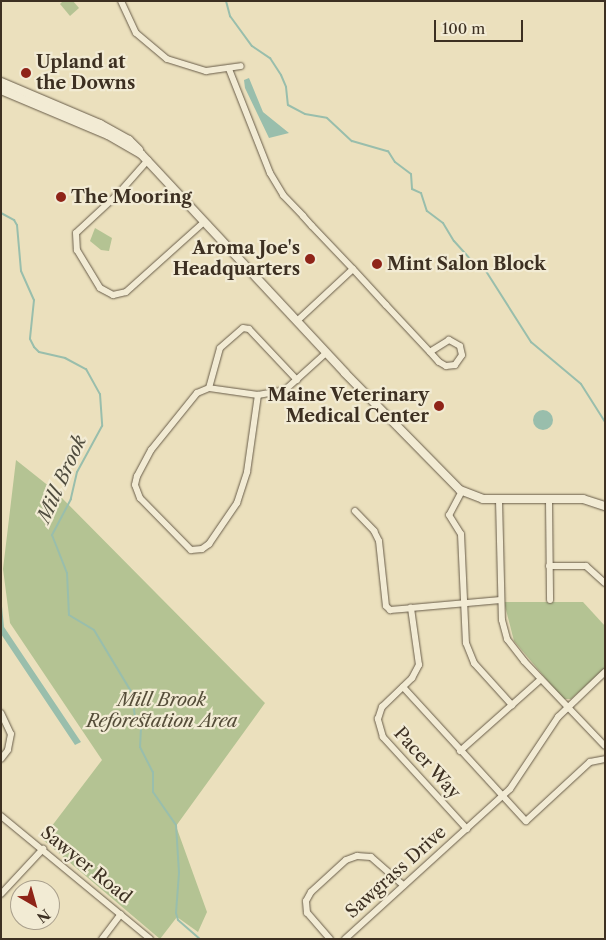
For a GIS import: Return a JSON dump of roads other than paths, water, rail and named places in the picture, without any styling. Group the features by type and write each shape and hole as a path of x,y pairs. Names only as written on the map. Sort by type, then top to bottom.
{"street":[{"path":"121,1 136,33 167,59 198,70 229,69 241,66"},
{"path":"229,69 276,186 430,352 446,366 458,363 462,355 457,342 449,340 430,352"},
{"path":"1,82 116,132 136,145 141,154"},
{"path":"1,90 108,135 148,160 326,353 462,492 475,498 499,500 588,500 605,506"},
{"path":"148,160 118,194 76,233 76,250 100,288 113,295 126,292 204,222"},
{"path":"297,321 353,269"},
{"path":"209,388 220,348 243,328 249,329 297,380"},
{"path":"258,395 249,460 239,498 209,544 194,550 183,544 140,498 135,485 149,454 170,424 194,396 209,388 258,395 278,393 297,380 326,353"},
{"path":"462,492 449,515 461,534 462,602 469,655 512,705"},
{"path":"499,500 502,626 507,638 541,679 605,746"},
{"path":"549,500 550,600"},
{"path":"355,511 374,531 379,541 386,606 390,610 462,602 501,600"},
{"path":"549,566 586,566 605,583"},
{"name":"Pacer Way","path":"411,608 420,660 416,672 380,711 378,719 380,733 467,828"},
{"name":"Sawgrass Drive","path":"346,939 517,781 567,706 605,672"},
{"path":"460,751 541,679"},
{"path":"402,688 526,821 590,762 605,759"},
{"path":"1,713 11,734 8,750 1,759"},
{"name":"Sawyer Road","path":"1,816 150,939"},
{"path":"1,894 43,849"},
{"path":"330,939 307,913 306,902 311,892 346,860 357,856 371,857 403,885"},
{"path":"102,939 121,914"}],"waterway":[{"path":"226,1 230,16 252,46 270,58 281,75 286,87 288,105 305,114 327,118 352,141 388,151 395,162 411,174 412,189 421,193 427,211 443,223 454,241 474,263 484,268 531,342 581,384 605,422"},
{"name":"Mill Brook","path":"1,213 14,220 17,225 21,271 34,300 30,339 34,347 39,352 65,358 86,369 100,394 102,426 77,472 71,499 52,535 67,573 69,615 94,630 132,693 135,717 141,728 140,747 153,772 153,792 176,825 179,873 176,913 178,920 200,939"}],"place":[{"name":"Upland at the Downs","path":"26,73"},
{"name":"The Mooring","path":"61,197"},
{"name":"Aroma Joe's Headquarters","path":"310,259"},
{"name":"Mint Salon Block","path":"377,264"},
{"name":"Maine Veterinary Medical Center","path":"439,406"}],"park label":[{"name":"Mill Brook Reforestation Area","path":"162,711"}]}
